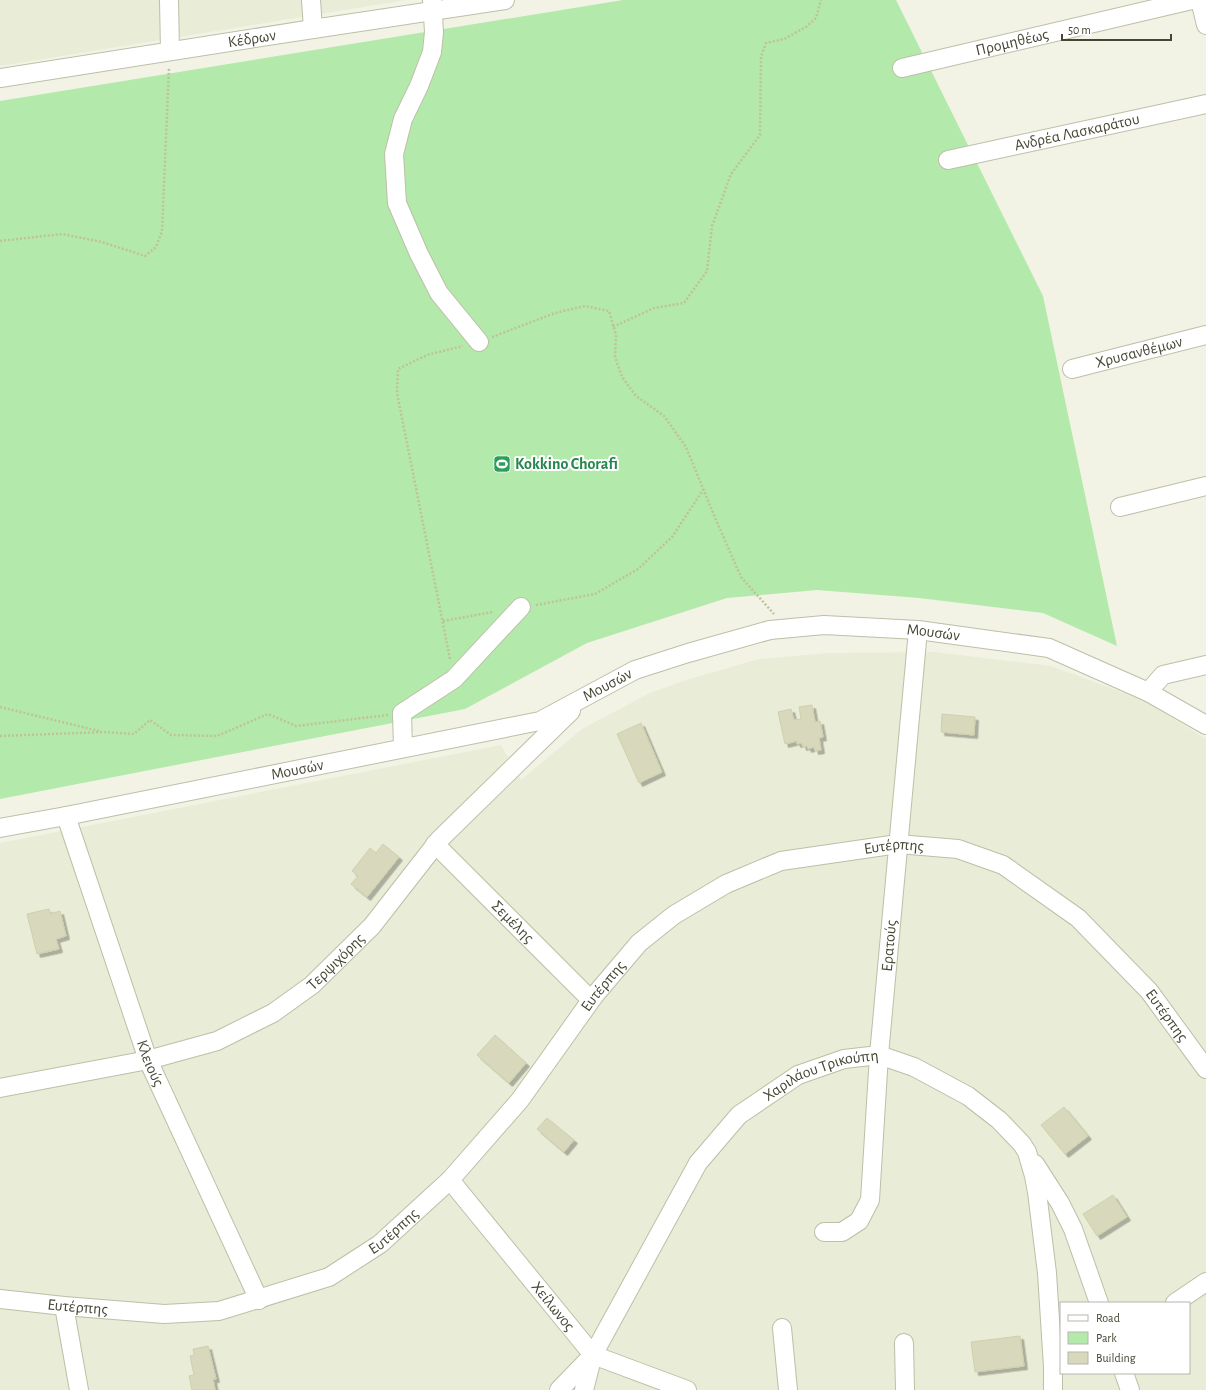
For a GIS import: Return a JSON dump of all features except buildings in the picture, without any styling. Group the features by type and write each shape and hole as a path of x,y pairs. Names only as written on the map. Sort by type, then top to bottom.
{"street":[{"path":"169,0 170,51"},
{"path":"311,0 313,29"},
{"name":"Κέδρων","path":"0,78 313,29 432,6 505,0"},
{"name":"Προμηθέως","path":"902,68 1192,0"},
{"path":"1200,0 1206,25"},
{"path":"432,6 434,32 432,52 419,86 403,119 394,154 397,203 419,254 439,293 479,342"},
{"name":"Ανδρέα Λασκαράτου","path":"948,160 1206,104"},
{"name":"Χρυσανθέμων","path":"1072,369 1206,336"},
{"path":"1120,508 1206,486"},
{"path":"403,748 402,713 454,679 521,607"},
{"name":"Μουσών","path":"586,697 635,670 688,653 770,630 824,625 918,630 1048,648 1148,692 1206,725"},
{"name":"Ερατούς","path":"824,1232 842,1232 860,1221 870,1200 879,1055 918,630"},
{"path":"1148,692 1163,675 1206,665"},
{"name":"Τερψιχόρης","path":"0,1088 148,1060 217,1041 273,1013 312,985 372,926 436,844 543,728 586,697"},
{"name":"Μουσών","path":"0,828 403,748 543,728"},
{"name":"Κλειούς","path":"66,816 148,1060 259,1300"},
{"name":"Σεμέλης","path":"436,844 590,1000"},
{"name":"Ευτέρπης","path":"0,1299 164,1314 219,1311 259,1300 328,1277 380,1244 450,1180 520,1100 590,1000 639,943 674,915 726,884 781,861 898,844 958,849 1003,865 1078,918 1150,991 1205,1066"},
{"name":"Χαριλάου Τρικούπη","path":"584,1390 593,1355 698,1163 739,1115 798,1075 844,1059 879,1055 914,1067 968,1096 999,1120 1022,1144 1027,1152 1035,1181 1047,1266 1052,1338 1053,1390"},
{"path":"1027,1152 1060,1202 1072,1229 1099,1302"},
{"name":"Χείλωνος","path":"450,1180 593,1355"},
{"path":"1176,1302 1206,1282"},
{"path":"64,1306 79,1390"},
{"path":"782,1328 788,1390"},
{"path":"904,1343 905,1390"},
{"path":"559,1390 593,1355 687,1390"},
{"path":"1124,1374 1130,1390"}],"path":[{"path":"613,328 654,308 684,303 707,271 712,226 731,174 760,135 761,57 766,43 784,39 806,27 816,18 821,0"},
{"path":"0,241 62,234 102,242 145,256 156,247 162,230 170,51"},
{"path":"454,679 397,393 398,369 427,355 479,342 555,313 585,306 609,312 616,335 615,357 622,377 636,396 664,416 686,447 741,577 787,629"},
{"path":"443,621 595,594 638,569 672,537 704,490"},
{"path":"0,707 104,732"},
{"path":"0,736 104,732 134,734 150,720 171,735 217,736 268,714 296,726 402,713"}],"shaded area":[{"path":"0,0 406,0 0,66"},
{"path":"934,652 1051,666 1143,700 1206,739 1206,1390 0,1390 0,843 501,745 521,780 582,729 650,693 686,680 759,659 828,653"}],"green space":[{"path":"623,0 896,0 1043,296 1117,646 1043,613 919,598 817,590 727,598 587,643 465,709 0,799 0,101"}],"place":[{"name":"Kokkino Chorafi","path":"502,464"}]}
